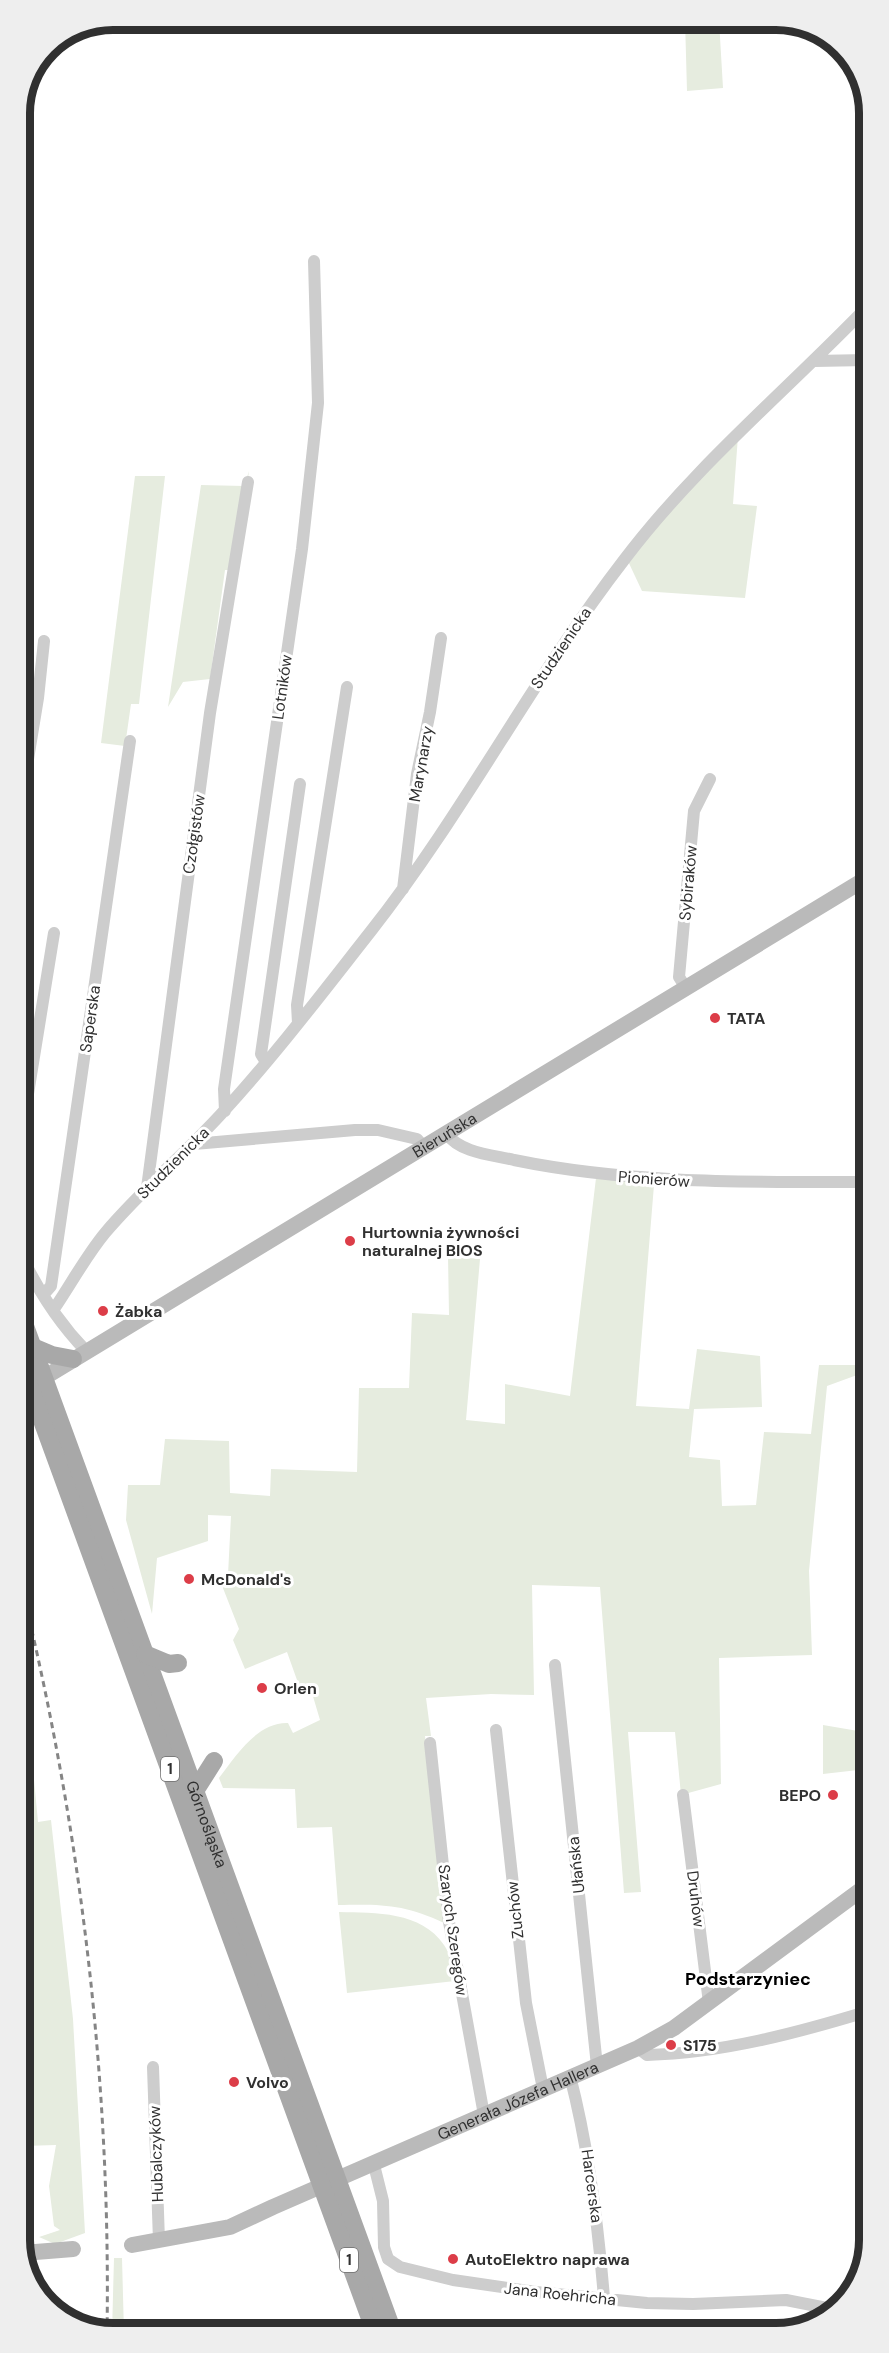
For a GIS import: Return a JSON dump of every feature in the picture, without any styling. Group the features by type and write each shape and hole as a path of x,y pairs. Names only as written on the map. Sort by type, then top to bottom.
{"main road":[{"name":"Bieruńska","path":"32,1385 859,883"},
{"name":"Górnośląska","path":"30,1339 33,1347 32,1385 42,1420 330,2184 389,2323"},
{"path":"33,1347 52,1355 80,1355"},
{"name":"Górnośląska","path":"32,1385 145,1654 195,1791 330,2184 372,2323"},
{"path":"30,1414 42,1420"},
{"path":"145,1654 169,1664 178,1663"},
{"path":"195,1791 214,1761"},
{"name":"Generała Józefa Hallera","path":"132,2245 230,2227 638,2048 674,2028 859,1891"},
{"path":"31,2252 73,2249"}],"street":[{"name":"Lotników","path":"225,1111 224,1089 302,549 318,403 314,261"},
{"name":"Studzienicka","path":"54,1309 104,1235 147,1188 225,1111 403,890 458,812 567,636 627,556 742,427 814,361 859,315"},
{"path":"814,361 859,360"},
{"name":"Czołgistów","path":"147,1188 210,713 248,482"},
{"name":"Marynarzy","path":"403,890 417,774 441,638"},
{"path":"30,747 44,641"},
{"path":"298,1023 297,1005 347,687"},
{"name":"Saperska","path":"44,1294 51,1286 130,741"},
{"name":"Sybiraków","path":"686,988 679,978 694,811 710,779"},
{"path":"266,1062 261,1054 300,784"},
{"path":"30,1081 54,933"},
{"path":"194,1144 378,1130 417,1138 424,1148"},
{"name":"Pionierów","path":"447,1134 455,1144 494,1155 629,1178 708,1182 859,1182"},
{"path":"30,1274 54,1309 80,1355"},
{"name":"Ułańska","path":"555,1665 597,2066"},
{"name":"Zuchów","path":"496,1730 526,2003 543,2089"},
{"name":"Szarych Szeregów","path":"430,1743 449,1922 484,2115"},
{"name":"Druhów","path":"682,1795 709,2003"},
{"path":"638,2048 647,2055 698,2051 825,2026 859,2014"},
{"name":"Hubalczyków","path":"153,2067 159,2241"},
{"name":"Harcerska","path":"570,2076 584,2134 596,2210 604,2298"},
{"name":"Jana Roehricha","path":"374,2165 384,2201 384,2247 388,2259 400,2267 493,2287 604,2298 693,2304 786,2300 824,2307"}],"shaded area":[{"path":"685,30 720,30 723,88 687,91"},
{"path":"738,436 733,504 757,506 745,598 642,591 627,559"},
{"path":"249,471 235,570 225,570 210,679 183,682 168,707 201,485 244,486"},
{"path":"135,476 165,476 139,704 131,704 125,746 101,743"},
{"path":"596,1178 654,1185 636,1406 689,1409 697,1349 760,1356 762,1407 694,1409 689,1457 720,1460 722,1506 756,1505 764,1432 811,1434 819,1365 859,1365 859,1374 827,1386 809,1571 812,1655 719,1658 721,1784 681,1795 675,1732 628,1732 641,1892 624,1893 600,1587 532,1585 534,1695 491,1694 426,1698 431,1736 425,1736 444,1923 417,1912 392,1906 338,1905 332,1827 297,1828 295,1789 223,1788 219,1778 248,1742 267,1728 288,1723 293,1733 320,1720 312,1693 302,1694 287,1652 245,1669 233,1640 239,1629 221,1583 228,1575 231,1516 208,1515 208,1541 157,1558 152,1614 126,1520 128,1485 160,1485 165,1439 229,1441 230,1493 270,1496 271,1469 357,1472 359,1388 409,1388 412,1313 449,1315 448,1256 480,1259 466,1420 505,1424 505,1384 570,1396"},
{"path":"823,1725 859,1731 859,1770 823,1774"},
{"path":"30,1737 38,1822 51,1820 73,2019 85,2233 55,2244 39,2237 60,2230 54,2226 49,2186 56,2145 30,2146"},
{"path":"339,1912 397,1916 423,1926 444,1945 450,1957 455,1981 347,1993"},
{"path":"114,2258 122,2258 124,2323 112,2323"}],"railway":[{"path":"30,1624 61,1772 88,1958 104,2146 107,2323"}],"place":[{"name":"TATA","path":"715,1018"},
{"name":"Hurtownia żywności naturalnej BIOS","path":"350,1241"},
{"name":"Żabka","path":"103,1311"},
{"name":"McDonald's","path":"189,1579"},
{"name":"Orlen","path":"262,1688"},
{"name":"BEPO","path":"833,1795"},
{"name":"S175","path":"671,2045"},
{"name":"Volvo","path":"234,2082"},
{"name":"AutoElektro naprawa","path":"453,2259"}],"district":[{"name":"Podstarzyniec","path":"748,1979"}]}
